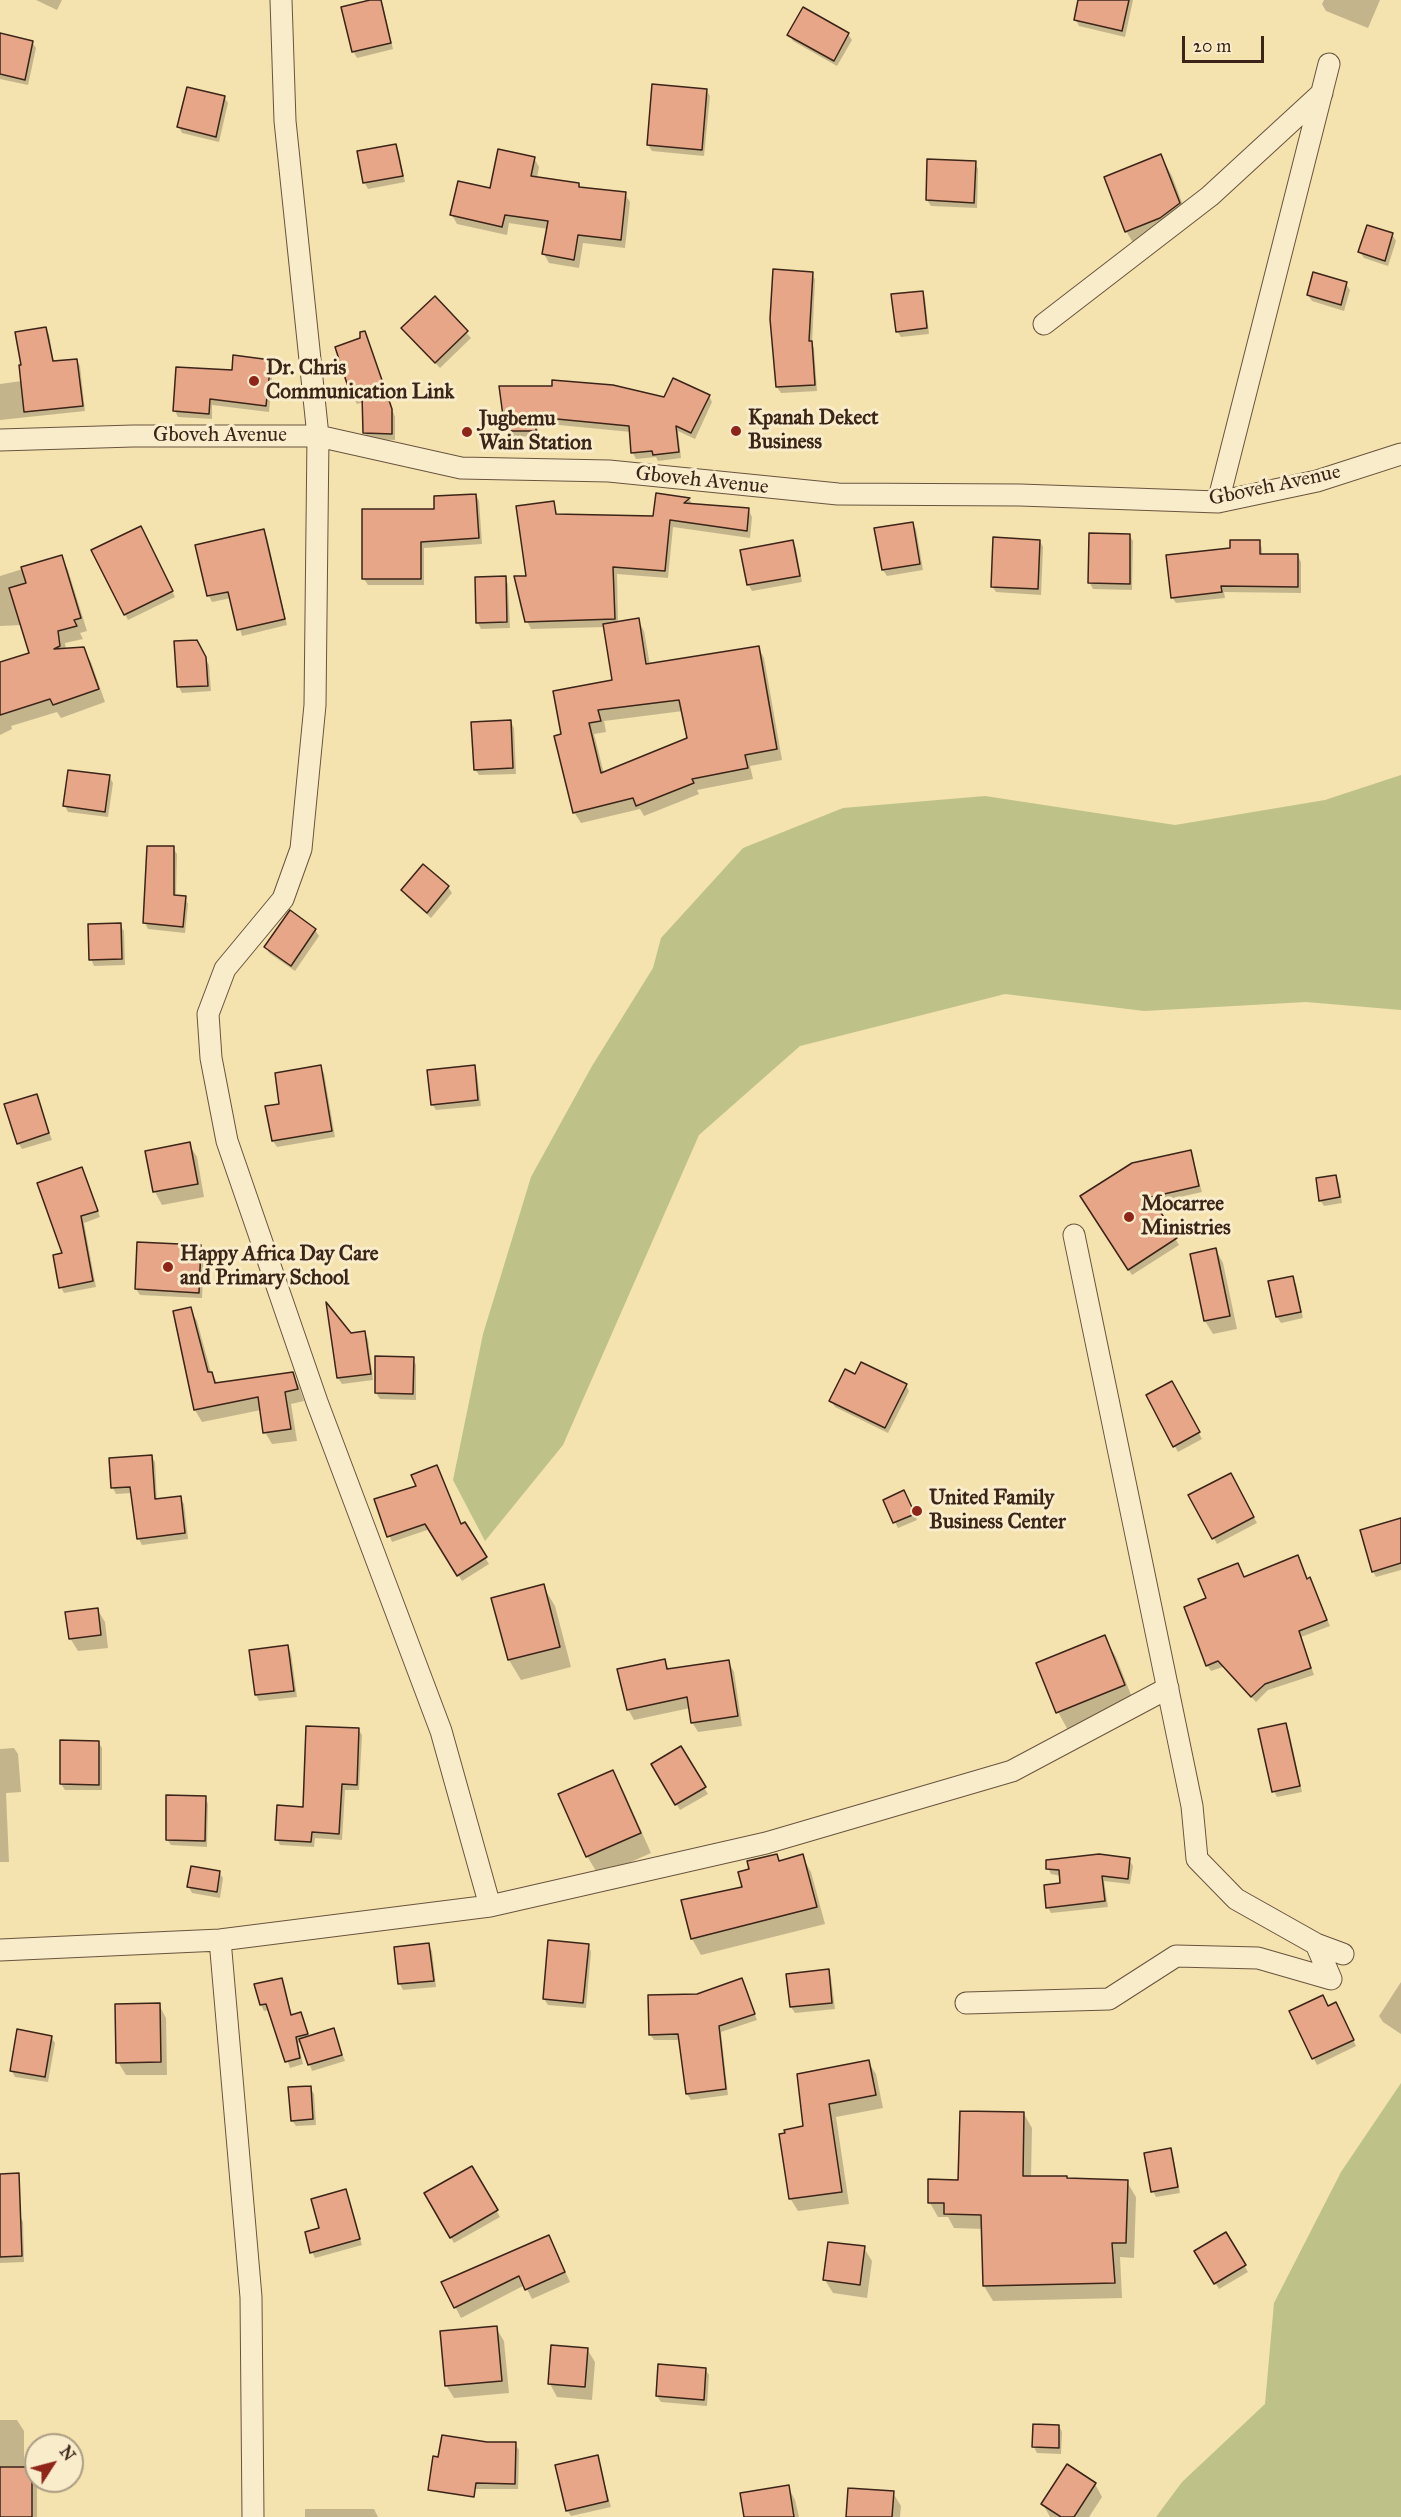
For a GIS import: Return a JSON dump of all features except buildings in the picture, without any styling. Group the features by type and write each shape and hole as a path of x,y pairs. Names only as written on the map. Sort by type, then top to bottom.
{"street":[{"path":"281,0 285,121 318,436 315,705 301,849 283,898 225,969 208,1014 211,1058 227,1141 317,1401 441,1731 490,1906"},
{"path":"1218,502 1329,64"},
{"path":"1044,324 1209,196 1322,93"},
{"name":"Gboveh Avenue","path":"0,440 133,436 318,436 461,468 609,471 838,494 1020,495 1218,502 1317,481 1401,454"},
{"path":"1074,1235 1192,1806 1197,1859 1236,1899 1316,1944 1343,1954"},
{"path":"0,1950 220,1940 490,1906 766,1843 1012,1771 1168,1688"},
{"path":"220,1940 250,2297 253,2517"},
{"path":"966,2003 1109,1999 1176,1956 1258,1958 1331,1979 1316,1944"}],"green space":[{"path":"1401,775 1401,1010 1306,1002 1144,1011 1005,994 800,1046 699,1135 563,1445 485,1541 453,1480 483,1334 531,1177 592,1066 653,968 661,938 743,848 843,808 985,796 1175,825 1325,800"},
{"path":"1401,2083 1401,2517 1156,2517 1182,2482 1265,2404 1274,2303 1341,2172"}],"place":[{"name":"Dr. Chris Communication Link","path":"254,381"},
{"name":"Kpanah Dekect Business","path":"736,431"},
{"name":"Jugbemu Wain Station","path":"467,432"},
{"name":"Mocarree Ministries","path":"1129,1217"},
{"name":"Happy Africa Day Care and Primary School","path":"168,1267"},
{"name":"United Family Business Center","path":"917,1511"}]}
